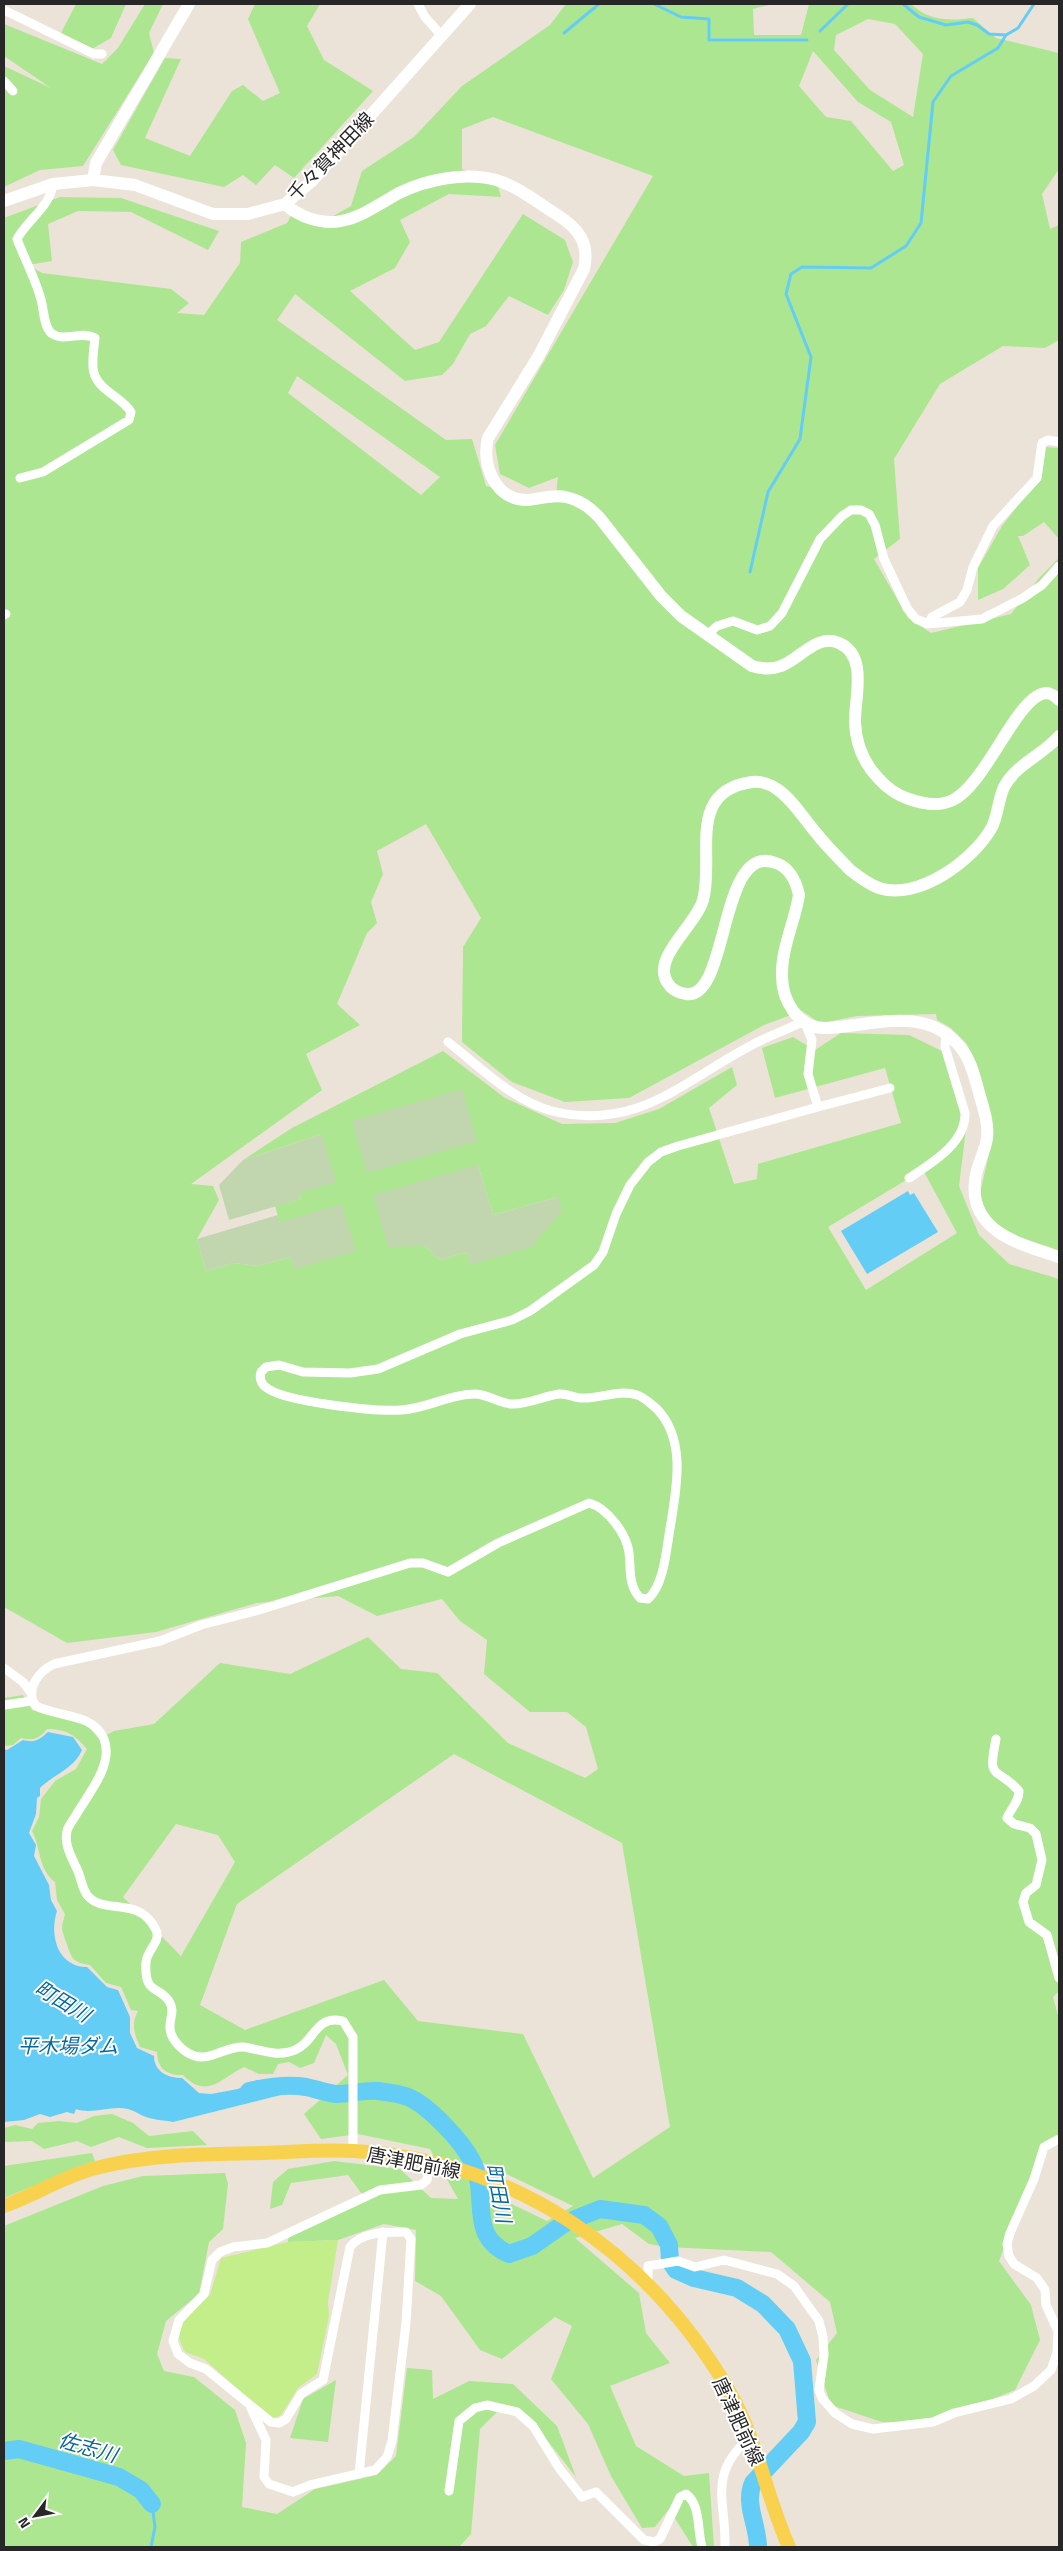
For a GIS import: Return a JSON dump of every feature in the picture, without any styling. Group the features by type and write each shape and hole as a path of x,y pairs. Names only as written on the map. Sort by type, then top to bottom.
{"main road":[{"name":"唐津肥前線","path":"4,2206 93,2169 174,2155 353,2150 462,2169 504,2186 581,2227 621,2258 676,2313 701,2347 729,2391 750,2437 789,2547"}],"street":[{"path":"93,180 96,163 189,4"},
{"path":"418,4 425,17 441,34"},
{"name":"千々賀神田線","path":"4,201 53,184 93,180 135,185 213,214 248,214 285,204 312,181 441,34 470,4"},
{"path":"4,10 94,54 102,54"},
{"path":"4,81 13,91"},
{"path":"285,204 295,213 317,221 340,222 358,215 401,192 427,182 462,176 496,180 521,191 562,217 578,232 587,256 584,269 538,357 488,438 485,451 487,468 503,490 514,497 526,500 564,496 587,505 599,517 661,596 681,616 752,666 765,670 782,666 813,646 826,642 838,642 849,650 856,661 855,724 860,750 870,769 888,788 922,803 936,804 951,801 964,794 978,779 1022,710 1033,699 1046,693 1054,695 1059,700"},
{"path":"20,478 43,472 129,420 131,412 126,403 99,384 93,372 95,338 87,334 61,337 51,333 46,325 41,298 17,240 22,231 51,197 53,184"},
{"path":"928,624 932,618 960,602 967,590 972,567 993,526 1037,478 1042,443 1048,440 1059,442"},
{"path":"707,635 717,626 733,621 757,630 770,626 782,613 820,539 842,516 851,510 861,510 869,514 875,525 884,559 907,608 916,619 928,624 982,619 1023,598 1042,584 1059,566"},
{"path":"818,1107 808,1074 812,1040 804,1021 788,1004 782,990 782,973 799,895 797,883 784,866 774,862 763,861 752,866 743,875 736,890 713,969 705,985 694,994 688,995 673,990 667,982 664,973 665,962 671,950 696,919 703,900 706,873 706,825 709,812 716,800 738,785 754,781 766,783 777,789 792,802 817,835 863,881 880,889 916,889 931,882 962,862 981,844 993,826 1004,787 1018,770 1059,736"},
{"path":"448,1042 525,1099 551,1111 588,1116 617,1114 647,1106 752,1045 804,1021 825,1028 898,1020 917,1021 946,1033 962,1049 973,1071 986,1122 987,1137 974,1182 975,1200 979,1210 990,1226 1008,1240 1059,1257"},
{"path":"909,1178 937,1159 961,1134 966,1122 966,1112 945,1048 946,1033"},
{"path":"32,1698 37,1677 43,1670 54,1664 160,1641 201,1625 258,1610 410,1563 423,1563 448,1572 498,1543 589,1503 596,1504 605,1513 626,1540 632,1587 640,1598 648,1599 653,1595 659,1580 666,1552 677,1467 675,1446 668,1426 661,1414 639,1395 625,1393 579,1398 562,1394 524,1404 510,1404 477,1393 460,1395 402,1410 323,1404 268,1390 262,1383 261,1372 266,1368 279,1365 303,1372 350,1373 378,1369 460,1334 512,1320 530,1311 594,1265 603,1252 616,1214 630,1185 648,1162 661,1152 890,1088"},
{"path":"4,1668 24,1682 32,1698 43,1710 89,1722 100,1731 105,1741 106,1755 101,1773 67,1830 67,1848 89,1896 99,1903 138,1910 149,1917 158,1933 157,1940 146,1961 148,1980 151,1989 168,2000 173,2011 170,2027 173,2036 182,2049 196,2057 205,2057 220,2051 242,2047 265,2054 294,2051 302,2045 319,2025 334,2019 343,2021 350,2029 352,2037 353,2150"},
{"path":"4,1705 32,1698"},
{"path":"996,1740 991,1763 995,1773 1019,1791 1019,1799 1010,1809 1007,1818 1014,1824 1030,1828 1036,1834 1042,1860 1036,1885 1026,1893 1025,1909 1029,1922 1047,1935 1059,1978"},
{"path":"648,2284 648,2266 678,2261 695,2267 724,2260 777,2274 794,2286 819,2321 823,2337 824,2355 819,2390 822,2398 835,2413 852,2424 872,2429 932,2422 954,2413 1011,2399 1055,2371 1058,2332 1046,2305 1045,2290 1037,2278 1014,2264 1009,2256 1007,2244 1010,2232 1034,2179 1044,2147 1059,2139"},
{"path":"250,2406 266,2440 264,2477 269,2484 293,2492 310,2484 375,2470 387,2457 392,2441 406,2323 411,2239 406,2232 383,2232 355,2240 350,2247 323,2380 301,2394 286,2419 280,2423 271,2422 206,2369 190,2363 178,2354 173,2340 180,2320 204,2294 212,2260 220,2252 233,2247 267,2243 380,2190 421,2185 428,2180 430,2162"},
{"path":"359,2474 383,2232"},
{"path":"449,2491 460,2421 475,2408 487,2405 516,2412 533,2426 559,2468 582,2497 596,2492 644,2540 654,2542 660,2539 680,2497 686,2494 693,2499 696,2508 698,2532 702,2547"},
{"path":"725,2547 720,2500 723,2473 734,2452 750,2437"}],"green space":[{"path":"76,4 126,4 111,38 92,49 60,35"},
{"path":"145,4 163,4 149,33 154,53 83,166 40,170 4,187 4,66 51,88 4,56 4,24 102,64 118,48"},
{"path":"255,4 320,4 307,26 324,60 373,91 294,178 275,165 256,185 243,175 224,187 121,165 113,150 165,58 181,59 145,138 190,156 232,91 243,85 263,101 280,93 248,19"},
{"path":"566,4 772,4 753,9 754,35 801,35 809,4 911,4 925,14 940,19 973,18 996,38 1059,53 1059,169 1042,194 1050,229 1059,225 1059,340 1045,348 1003,346 940,384 894,459 900,539 874,559 908,618 931,633 1011,614 1039,578 1059,558 1059,1254 1052,1248 1008,1233 983,1213 980,1193 989,1154 988,1106 978,1067 966,1043 951,1028 937,1020 936,1014 857,1016 827,1022 817,1021 802,1011 764,1025 629,1098 565,1102 512,1082 462,1042 463,947 481,918 426,824 377,851 383,874 371,902 377,923 367,933 337,1004 360,1025 306,1054 322,1090 191,1184 213,1186 219,1200 197,1239 206,1271 234,1263 258,1266 290,1257 294,1269 275,1206 301,1199 299,1193 322,1134 243,1160 292,1128 443,1051 505,1098 562,1124 615,1123 659,1109 732,1067 737,1085 709,1108 734,1184 757,1179 758,1164 901,1123 885,1068 775,1098 762,1048 793,1037 815,1050 841,1033 909,1035 946,1053 968,1113 959,1186 979,1235 1009,1264 1059,1279 1059,1991 1053,1997 1059,2019 1059,2144 1039,2154 999,2261 1031,2305 1040,2340 1015,2390 932,2423 882,2422 831,2405 816,2360 837,2333 830,2302 771,2252 667,2247 649,2244 622,2224 575,2238 639,2293 646,2333 670,2363 610,2386 636,2446 684,2476 709,2473 714,2547 693,2547 669,2509 655,2527 642,2528 611,2476 588,2424 551,2379 572,2326 555,2317 502,2359 480,2350 441,2296 415,2281 416,2230 384,2224 338,2240 288,2242 289,2234 367,2201 348,2175 291,2183 282,2205 270,2209 273,2182 288,2169 334,2161 400,2169 431,2198 458,2199 430,2149 358,2134 321,2139 304,2114 348,2075 336,2044 326,2035 314,2063 300,2068 289,2062 278,2064 273,2074 259,2074 244,2067 221,2081 207,2086 199,2086 183,2075 172,2074 164,2070 157,2058 157,2052 140,2047 134,2029 138,2011 131,2010 121,1987 106,1983 90,1965 76,1961 71,1956 62,1931 65,1914 57,1900 55,1882 49,1877 43,1865 32,1831 39,1817 41,1799 55,1781 76,1769 87,1749 70,1734 60,1730 47,1729 36,1738 21,1738 13,1745 4,1746 4,1698 23,1695 32,1710 87,1725 99,1739 114,1731 154,1724 220,1663 290,1674 368,1637 401,1669 437,1673 508,1743 585,1778 598,1769 586,1727 567,1712 530,1712 484,1674 487,1640 460,1621 442,1599 377,1616 338,1596 257,1603 156,1632 67,1643 4,1607 4,218 60,197 121,198 219,231 208,250 131,212 78,211 48,224 52,261 28,265 42,273 171,289 189,303 177,313 204,315 240,263 241,242 287,223 292,214 326,220 351,206 362,171 414,137 462,86 550,25","holes":["868,19 895,24 923,54 913,117 870,90 834,50 836,35","813,51 858,102 891,122 904,165 893,171 851,121 826,117 799,86","493,117 653,176 495,445 500,474 529,488 558,477 555,502 486,486 472,439 446,440 277,320 295,294 405,381 442,375 453,364 470,334 486,326 509,296 548,315 564,290 573,262 565,240 523,214 439,342 415,350 350,291 395,268 410,242 400,220 449,194 501,197 497,183 462,169 462,129","297,376 440,477 421,495 288,393","478,1165 493,1215 558,1197 470,1264 466,1252 440,1260 425,1246","923,1170 957,1233 866,1290 828,1227","454,1754 622,1843 670,2127 593,2178 523,2034 418,2021 384,1980 245,2030 200,2005 237,1904","176,1824 218,1835 235,1862 181,1956 123,1897","476,2160 573,2206 547,2221 489,2193"]},
{"path":"1045,447 1059,448 1059,539 1044,522 1023,536 1018,536 1030,565 1003,589 978,600 978,568 1002,526 1042,474"},
{"path":"462,1089 477,1141 367,1173 352,1121"},
{"path":"322,1134 336,1182 299,1193 301,1199 229,1220 219,1185 243,1160"},
{"path":"478,1165 493,1215 558,1197 562,1211 531,1247 470,1265 466,1252 440,1260 425,1246 388,1247 373,1195"},
{"path":"342,1204 356,1251 294,1269 290,1257 258,1266 234,1263 206,1271 197,1239 278,1215 280,1222"},
{"path":"112,2114 133,2123 149,2136 193,2131 207,2145 147,2148 119,2137 91,2147 77,2141 44,2149 32,2141 4,2142 4,2128 15,2125 32,2129 38,2123 59,2121 77,2123 94,2116"},
{"path":"92,2153 95,2161 4,2198 4,2166"},
{"path":"225,2173 228,2184 223,2229 209,2242 199,2294 166,2321 157,2354 164,2371 194,2377 235,2410 246,2443 242,2507 277,2514 315,2489 377,2475 396,2456 407,2368 432,2370 433,2399 469,2381 513,2384 557,2426 576,2477 531,2420 497,2412 480,2429 471,2534 459,2547 4,2547 4,2226 103,2186 143,2176"},
{"path":"338,2240 328,2302 329,2316 317,2374 298,2388 281,2415 272,2419 204,2359 185,2352 177,2335 185,2319 210,2295 221,2258 288,2242"},
{"path":"336,2380 328,2442 290,2438 303,2399"}],"water":[{"path":"908,1191 910,1195 914,1193 938,1232 867,1274 841,1231"},
{"name":"平木場ダム","path":"48,1732 73,1737 82,1750 69,1767 40,1788 36,1814 29,1833 36,1845 34,1856 49,1885 51,1900 57,1911 54,1930 55,1940 63,1956 77,1966 87,1967 107,1987 118,1990 130,2017 130,2033 137,2048 154,2056 156,2066 162,2073 171,2077 182,2078 199,2093 211,2094 238,2089 257,2080 272,2083 272,2094 281,2095 173,2122 143,2116 131,2110 115,2108 88,2111 76,2109 74,2114 67,2112 50,2117 40,2114 24,2120 4,2122 4,1749 7,1750 23,1740 37,1740"}],"waterway":[{"path":"564,33 599,4"},
{"path":"654,4 681,17 709,19 709,40 807,40"},
{"path":"820,31 848,4"},
{"path":"903,4 919,17 946,25 968,22 977,25 989,34 1006,35 1018,28 1034,4"},
{"path":"750,572 768,492 800,439 811,357 786,294 791,274 802,267 871,268 906,246 921,223 933,102 951,76 998,48 1006,35"},
{"name":"町田川","path":"249,2091 270,2087 292,2086 306,2087 336,2094 378,2091 408,2097 434,2115 453,2134 467,2153 477,2174 483,2225 488,2236 496,2246 509,2254 532,2246 565,2223 600,2209 644,2215 659,2226 669,2245 670,2261 676,2270 694,2278 737,2288 763,2304 787,2329 802,2361 807,2422 801,2432 753,2483 750,2499 758,2547"},
{"name":"佐志川","path":"4,2451 19,2449 119,2477 141,2490 152,2504"},
{"path":"151,2547 155,2527 152,2504"}]}
